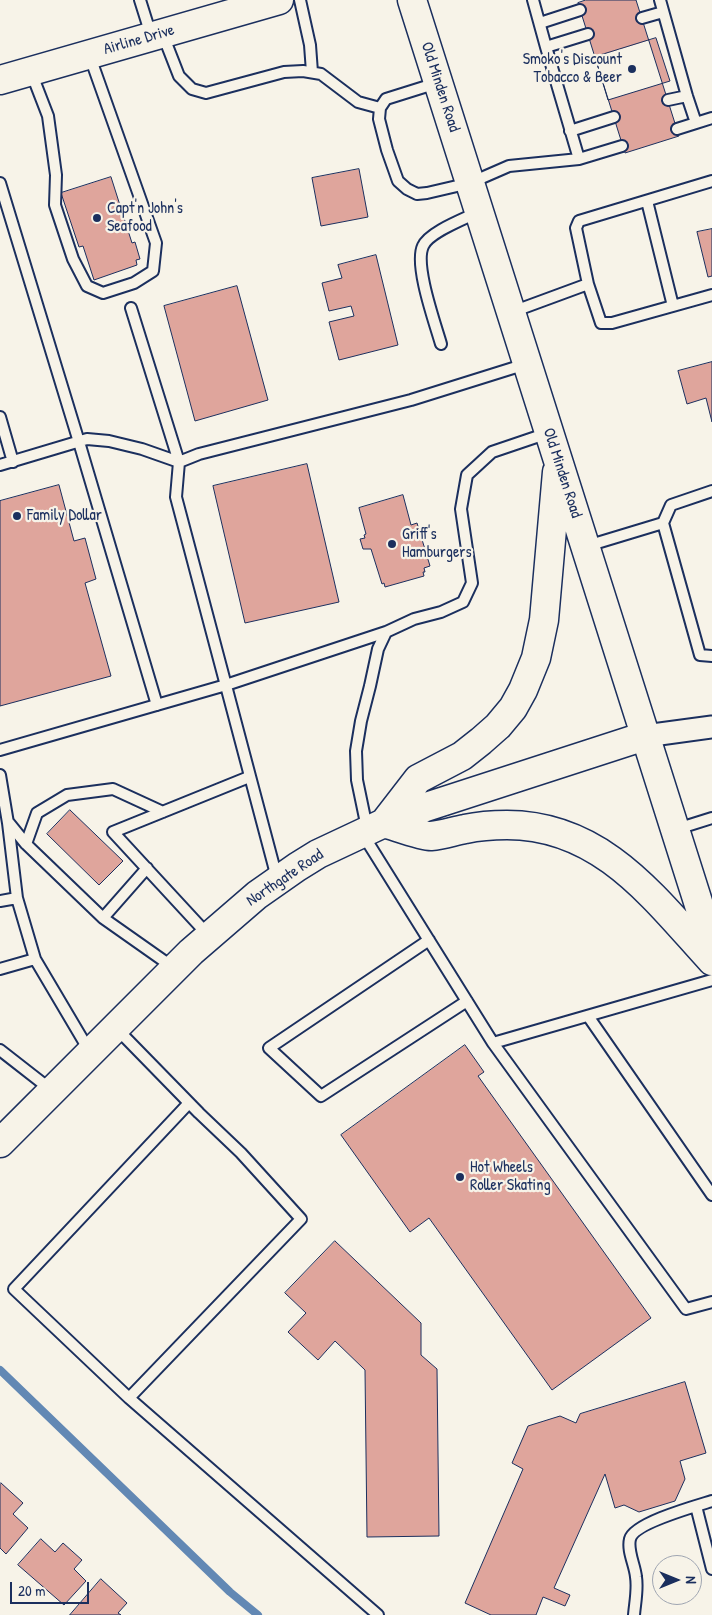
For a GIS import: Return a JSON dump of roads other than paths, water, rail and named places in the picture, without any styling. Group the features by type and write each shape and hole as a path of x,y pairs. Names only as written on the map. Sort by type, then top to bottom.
{"main road":[{"name":"Airline Drive","path":"0,80 157,35 220,12 279,0"},
{"name":"Old Minden Road","path":"412,0 712,946"},
{"path":"371,829 418,779 462,756 481,741 508,714 523,690 536,658 544,620 558,460"},
{"name":"Northgate Road","path":"0,1143 191,952 277,880 318,854 371,829 426,808 645,736"},
{"path":"371,829 430,836 468,828 512,825 547,830 583,843 598,850 624,868 712,961"}],"street":[{"path":"645,736 712,727"}],"lane":[{"path":"140,0 179,76 192,89 206,94 284,72 303,71 321,74 358,102 380,108"},
{"path":"300,0 310,45 312,72"},
{"path":"534,0 579,159"},
{"path":"660,0 686,96 696,123"},
{"path":"540,23 580,10"},
{"path":"642,18 663,12"},
{"path":"546,47 588,34"},
{"path":"30,71 48,116 56,175 55,205 73,259 87,286 103,293 134,283 153,271 156,244 89,55"},
{"path":"438,83 386,99 380,108 379,119 398,181 406,189 417,194 470,183 509,166 579,159 622,146"},
{"path":"668,100 686,96"},
{"path":"570,131 614,118"},
{"path":"676,129 712,118"},
{"path":"712,181 579,221 576,228 588,284 601,323 612,323 712,295"},
{"path":"0,183 157,705"},
{"path":"647,201 673,306"},
{"path":"441,344 420,262 423,245 437,232 479,212"},
{"path":"511,312 588,284"},
{"path":"131,308 179,462 176,497 277,880"},
{"path":"0,465 87,439 109,441 142,449 179,462 199,454 411,400 527,364"},
{"path":"0,417 13,462"},
{"path":"0,750 226,685 386,632 414,619 440,612 463,602 472,583 461,509 467,475 492,452 549,433"},
{"path":"712,491 671,505 663,523 700,655 712,656"},
{"path":"585,546 663,523"},
{"path":"386,632 378,648 356,751 357,780 371,829 429,940 493,1043 686,1308 712,1302"},
{"path":"0,774 17,898 35,959 91,1052"},
{"path":"210,937 112,832 249,777"},
{"path":"26,844 37,813 67,795 112,789 163,812"},
{"path":"675,830 712,818"},
{"path":"8,823 26,844 103,918 174,969"},
{"path":"103,918 146,868"},
{"path":"0,901 17,898"},
{"path":"429,940 269,1048 322,1096 467,1001"},
{"path":"0,969 35,959"},
{"path":"493,1043 712,980"},
{"path":"588,1016 712,1194"},
{"path":"115,1028 241,1153 300,1219 129,1398"},
{"path":"0,1050 52,1091"},
{"path":"189,1103 14,1289 129,1398 378,1615"},
{"path":"634,1615 637,1578 630,1546 630,1537 636,1530 669,1515 712,1501"},
{"path":"696,1506 712,1569"}],"waterway":[{"path":"0,1370 230,1592 258,1615"}],"place":[{"name":"Smoko's Discount Tobacco & Beer","path":"632,69"},
{"name":"Capt'n John's Seafood","path":"97,218"},
{"name":"Family Dollar","path":"17,516"},
{"name":"Griff's Hamburgers","path":"392,544"},
{"name":"Hot Wheels Roller Skating","path":"460,1177"}]}
